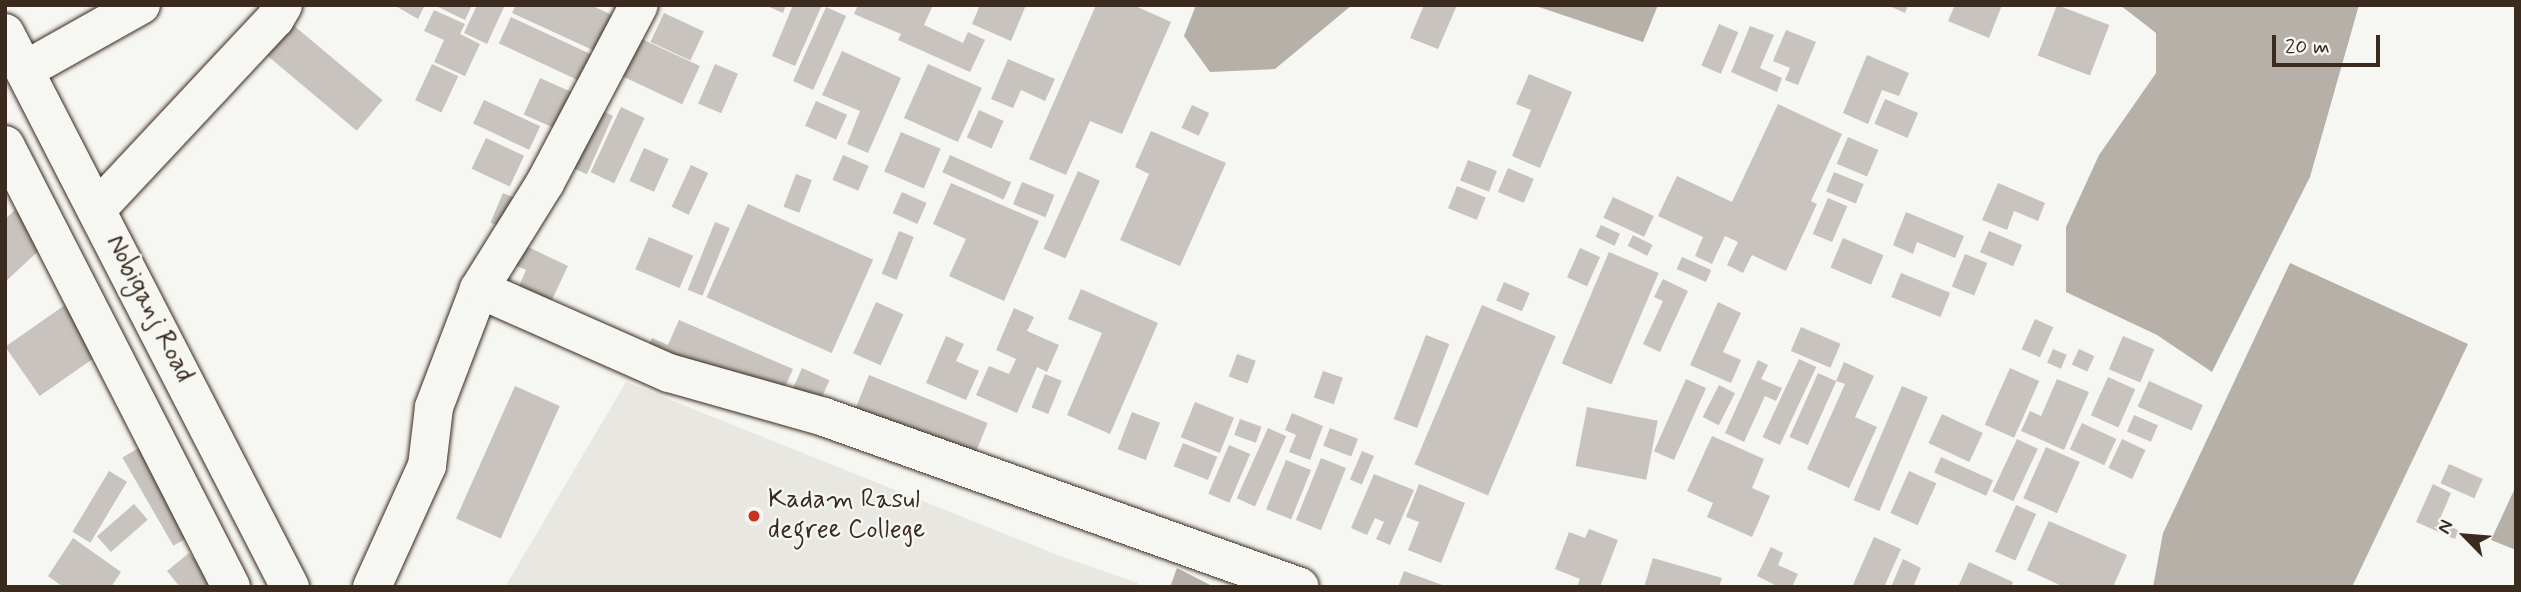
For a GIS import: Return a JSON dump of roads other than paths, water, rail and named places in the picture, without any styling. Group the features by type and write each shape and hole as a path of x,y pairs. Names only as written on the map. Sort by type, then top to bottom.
{"street":[{"path":"25,70 141,5"},
{"path":"98,208 275,19 283,5"},
{"path":"372,587 427,466 434,407 479,289 545,183 639,5"},
{"name":"Nobiganj Road","path":"5,33 98,208 290,587"},
{"name":"Nobiganj Road","path":"5,145 231,587"},
{"path":"479,289 669,373 824,416 1300,587"}],"place":[{"name":"Kadam Rasul degree College","path":"754,516"}]}
